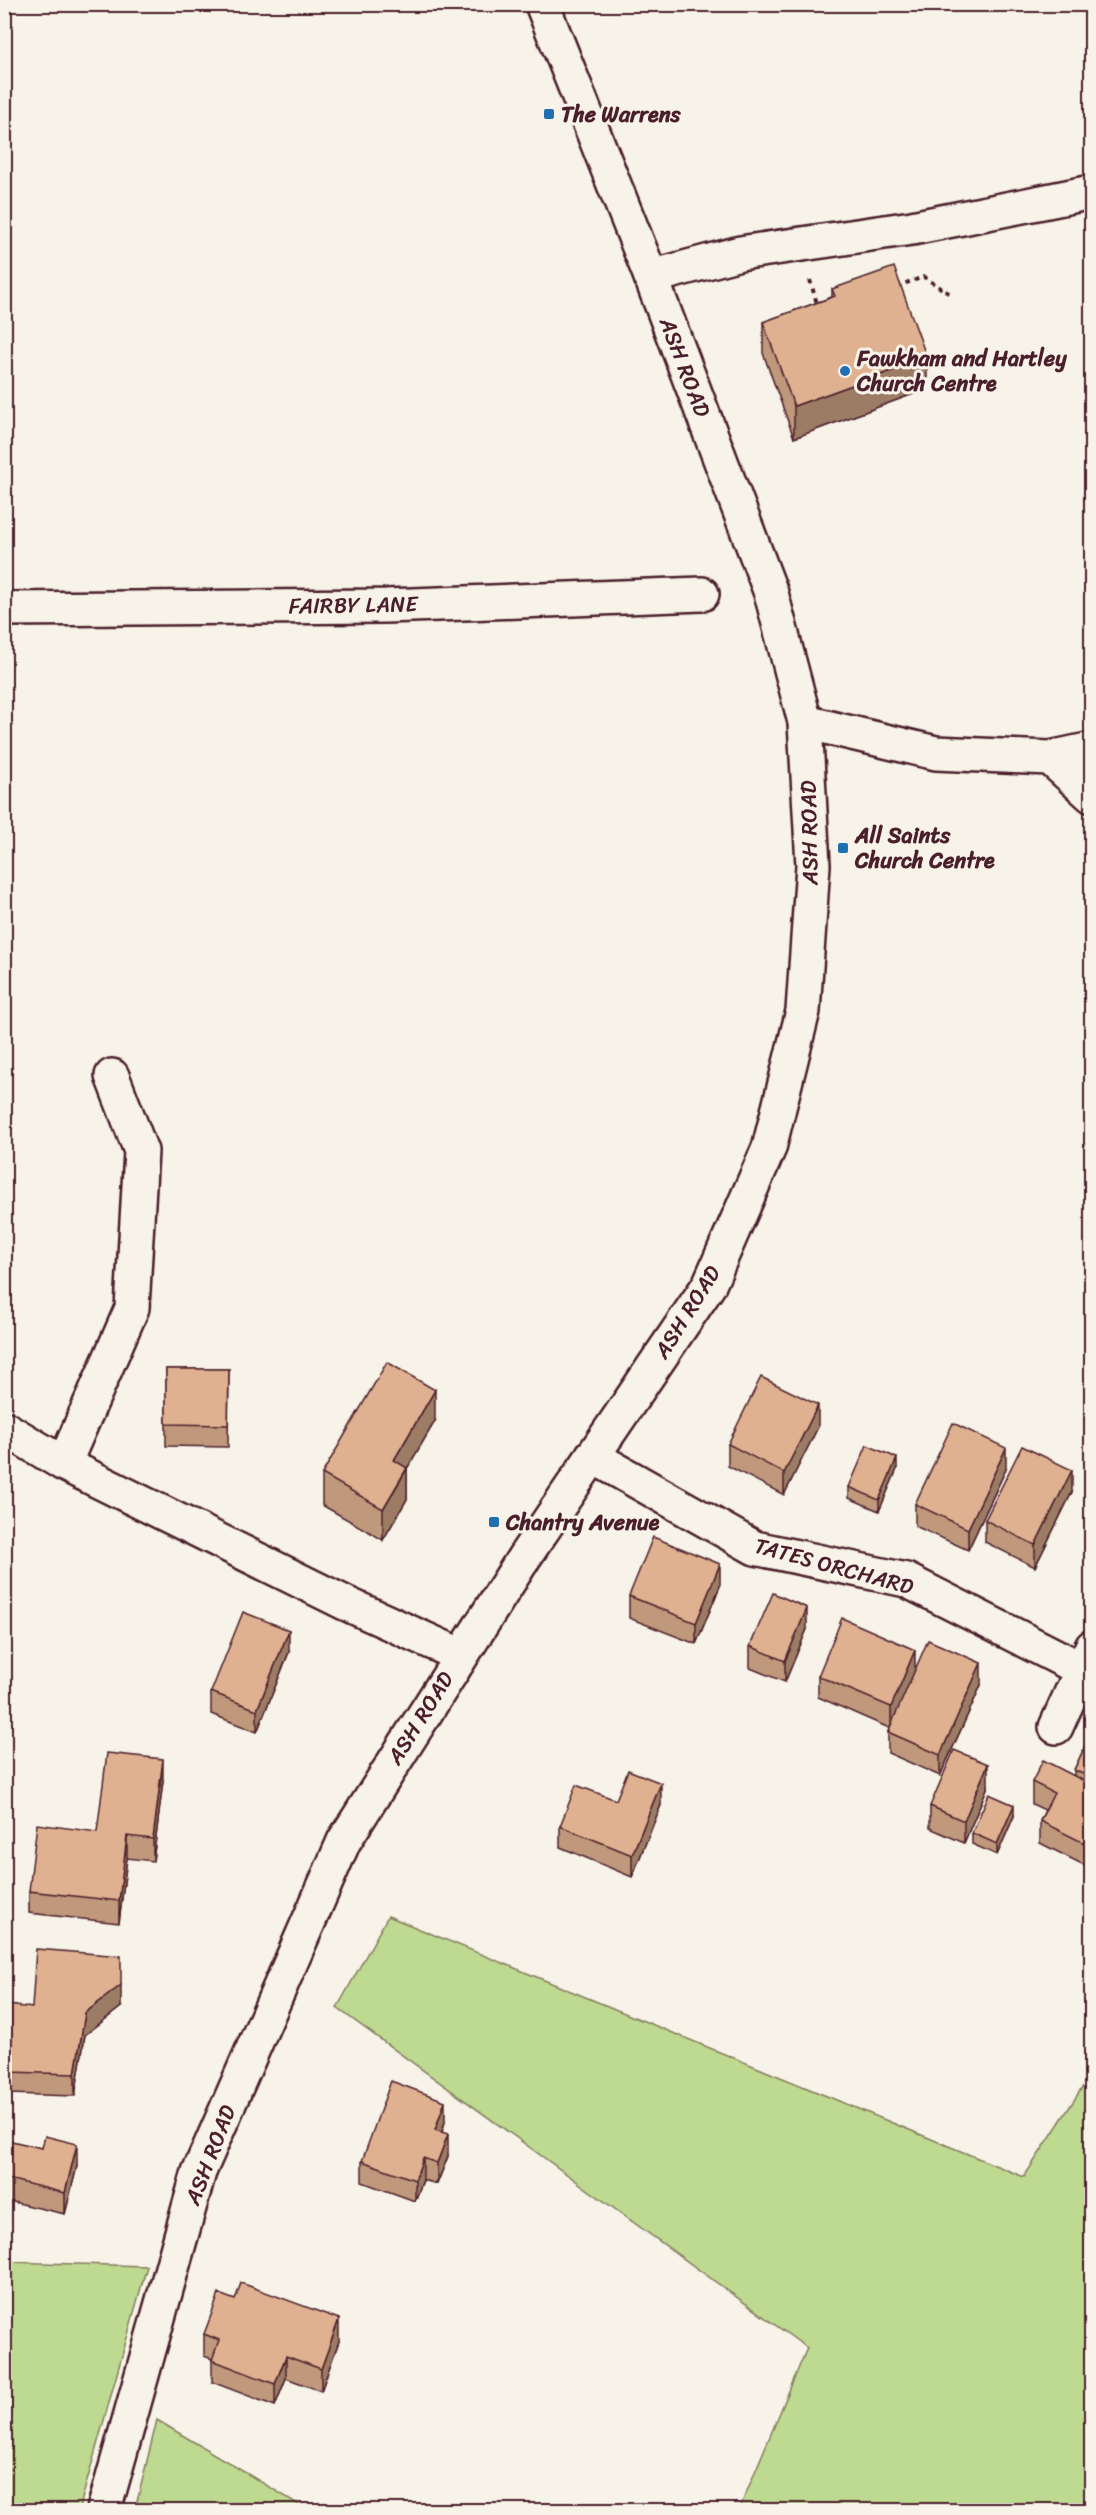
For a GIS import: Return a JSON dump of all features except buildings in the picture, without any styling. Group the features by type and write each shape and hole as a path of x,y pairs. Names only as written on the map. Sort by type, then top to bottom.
{"street":[{"name":"ASH ROAD","path":"104,2511 200,2172 344,1840 460,1655 709,1285 769,1148 803,1011 813,865 805,722 771,593 651,278 542,4"},
{"path":"651,278 740,253 912,228 1092,192"},
{"name":"FAIRBY LANE","path":"4,609 386,606 702,594"},
{"path":"805,722 936,753 1050,758 1092,749"},
{"path":"1050,758 1092,796"},
{"path":"64,1464 132,1308 141,1151 112,1076"},
{"path":"4,1428 64,1464 345,1604 460,1655"},
{"name":"TATES ORCHARD","path":"592,1456 755,1548 906,1580 1086,1658 1056,1727"}],"path":[{"path":"799,245 821,315"},
{"path":"893,288 924,277 950,294"}],"green space":[{"path":"388,1916 1024,2177 1091,2074 1091,2510 739,2510 807,2348 337,2008"},
{"path":"5,2262 147,2266 79,2510 22,2510 5,2506"},
{"path":"157,2420 308,2510 135,2510"}],"place":[{"name":"The Warrens","path":"549,114"},
{"name":"Fawkham and Hartley Church Centre","path":"845,371"},
{"name":"All Saints Church Centre","path":"843,848"},
{"name":"Chantry Avenue","path":"494,1522"}]}
